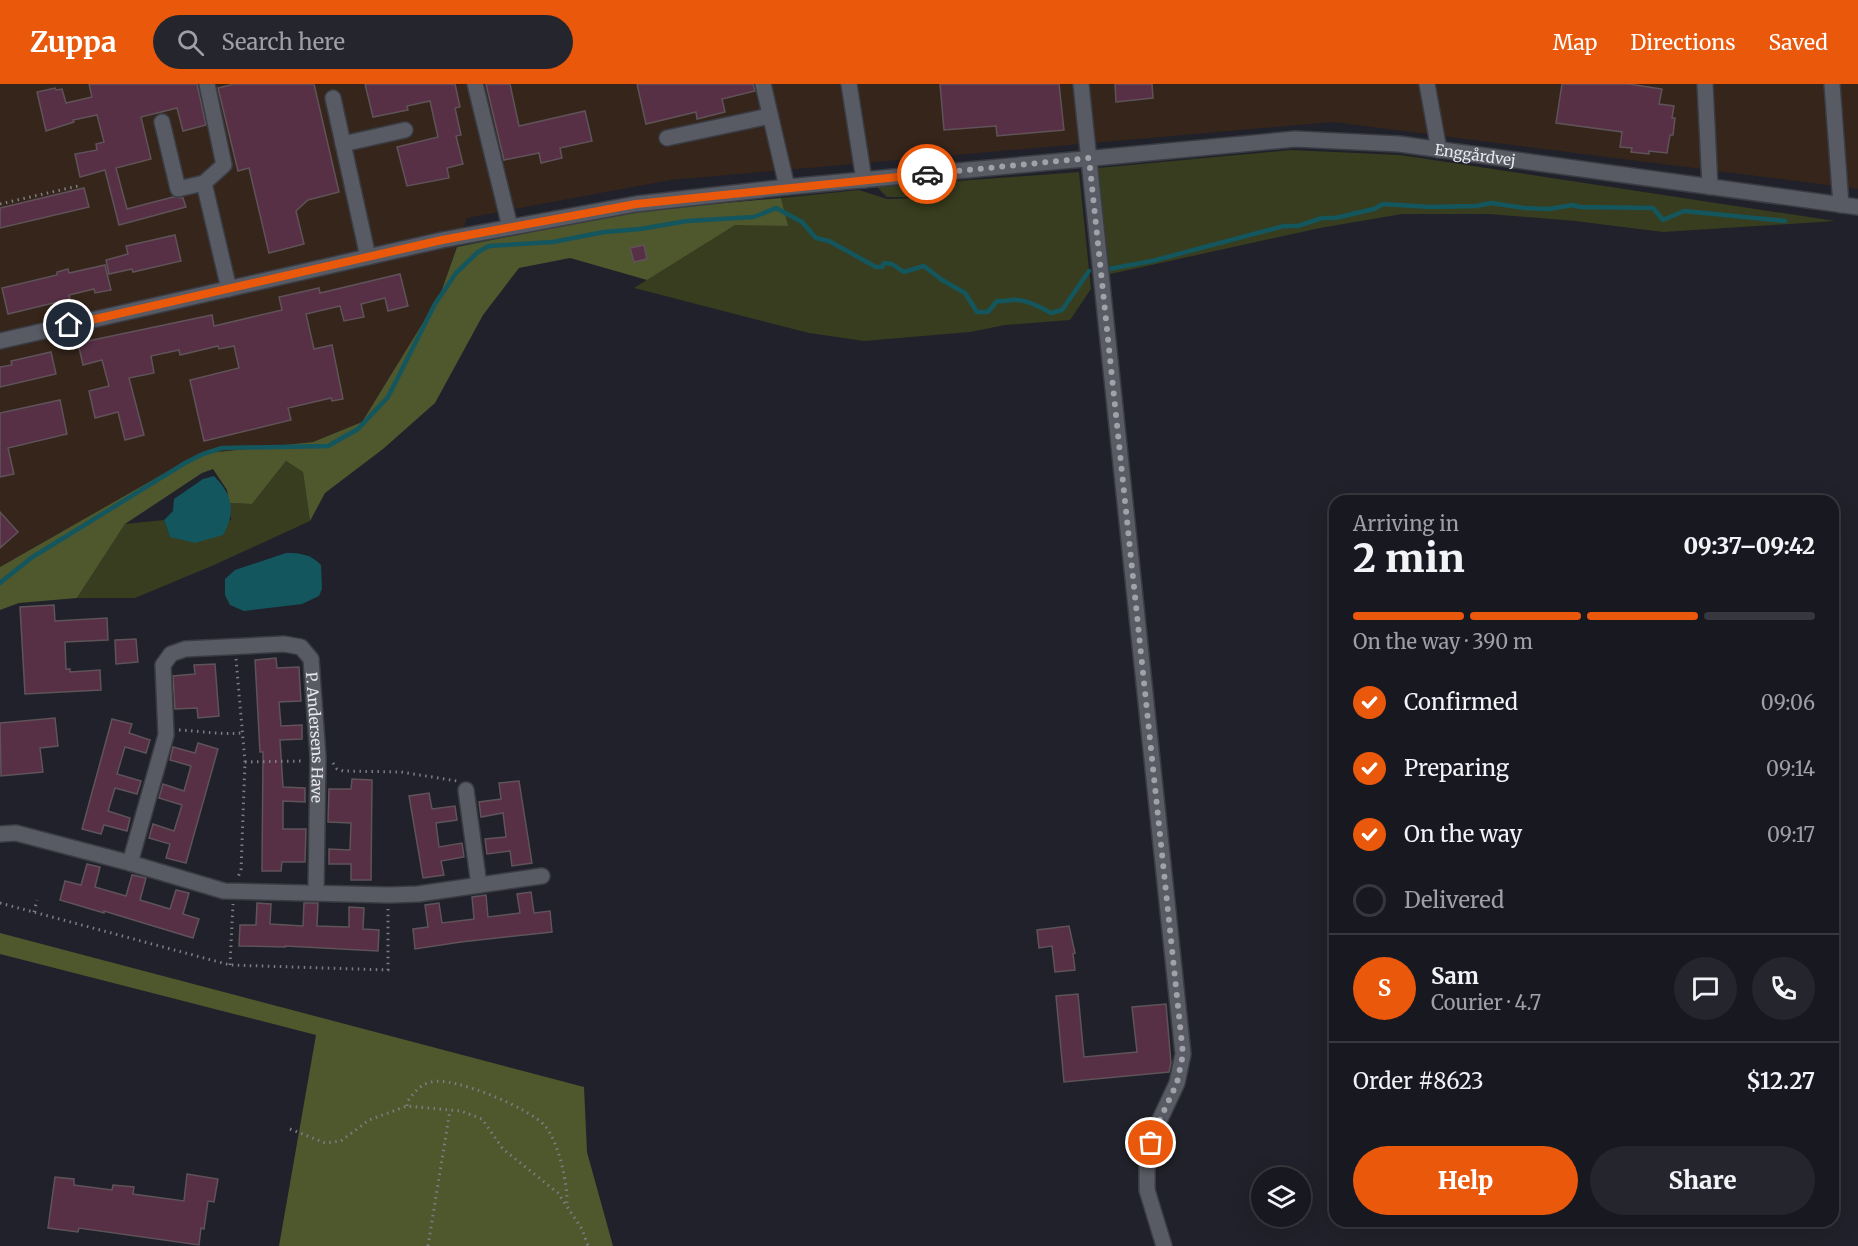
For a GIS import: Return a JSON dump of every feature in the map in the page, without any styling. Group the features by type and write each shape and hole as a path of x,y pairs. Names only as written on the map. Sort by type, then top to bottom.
{"street":[{"path":"162,122 178,189 204,183 225,165 207,84"},
{"path":"475,84 510,228"},
{"path":"763,84 786,187"},
{"path":"849,84 864,180"},
{"path":"1081,84 1183,1054 1177,1083 1155,1130 1147,1157 1147,1190 1164,1246"},
{"path":"1427,84 1438,150"},
{"path":"1705,84 1710,187"},
{"path":"1832,84 1841,205"},
{"path":"333,98 368,257"},
{"path":"667,138 770,116"},
{"path":"343,144 405,130"},
{"name":"Enggårdvej","path":"0,341 442,240 636,204 786,187 1295,139 1399,144 1858,207"},
{"path":"204,183 229,289"},
{"name":"P. Andersens Have","path":"130,863 166,735 163,665 171,654 184,649 284,644 301,647 311,659 318,760 316,892"},
{"path":"466,790 479,885"},
{"path":"0,834 16,832 224,891 418,894 542,876"}],"path":[{"path":"0,204 78,186"},
{"path":"230,965 235,891 241,870 245,762 235,646"},
{"path":"166,730 199,731 222,735 242,733"},
{"path":"245,762 332,761 337,769 343,771 401,772 455,780 463,784 466,790"},
{"path":"0,903 230,965 388,970 388,895"},
{"path":"34,912 37,900"},
{"path":"407,1106 407,1102 417,1088 433,1081 464,1086 508,1101 545,1125 556,1148 568,1193 567,1207"},
{"path":"290,1129 325,1143 341,1141 369,1120 407,1106 461,1111 482,1119 503,1149 558,1193 582,1229 588,1246"},
{"path":"428,1246 450,1110"}],"shaded area":[{"path":"0,84 1858,84 1858,189 1333,122 671,180 467,218 440,295 362,422 313,442 198,454 0,567"}],"green space":[{"path":"1291,150 1400,155 1835,221 1663,232 1575,221 1489,214 1402,214 1320,228 1106,275 1098,168"},
{"path":"1079,172 1091,289 1070,320 864,341 809,333 634,288 735,224 787,226 781,198 859,190 887,199 941,197 887,197 877,187"},
{"path":"781,198 788,226 735,225 647,280 570,258 519,268 483,315 435,403 383,449 325,493 310,521 303,472 286,461 252,504 229,503 227,490 213,469 202,473 125,524 77,598 19,603 0,610 0,567 198,454 313,442 362,422 440,295 457,247 635,211"},
{"path":"286,461 303,472 310,521 135,598 77,598 125,524 164,520 170,537 231,520 229,503 252,504"},
{"path":"0,933 584,1087 587,1152 613,1246 279,1246 316,1035 0,954"}],"water":[{"path":"214,476 229,497 230,519 223,535 195,543 170,537 164,520 173,511 174,499 203,479"},
{"path":"286,553 305,555 321,565 322,589 319,596 302,604 244,611 230,605 225,595 225,579 235,570"}],"building":[{"path":"89,84 197,84 206,125 183,131 177,108 141,117 151,159 116,168 127,209 173,197 183,198 186,207 119,225 105,170 80,177 75,154 97,150 96,144 104,142 97,115 73,120 74,122 46,131 37,92 55,88 56,90 62,89 66,103 92,97"},
{"path":"234,84 314,84 339,192 308,200 296,211 304,244 269,253 249,168 238,171 218,88"},
{"path":"365,84 455,84 460,107 455,108 461,135 456,136 463,164 447,168 449,178 407,186 397,147 438,137 430,101 407,106 408,110 373,117"},
{"path":"486,84 510,84 519,126 585,111 592,141 560,148 562,158 541,163 539,153 504,160"},
{"path":"637,84 753,84 755,91 722,99 725,112 697,119 696,112 646,124"},
{"path":"940,84 1059,84 1064,130 997,136 996,126 944,130"},
{"path":"1115,84 1152,84 1153,98 1116,102"},
{"path":"1562,84 1629,84 1662,89 1659,104 1674,106 1672,118 1675,118 1673,135 1670,135 1667,153 1631,152 1632,148 1620,147 1622,132 1556,123"},
{"path":"84,188 89,207 0,228 0,208"},
{"path":"175,235 181,261 133,272 132,269 109,274 106,260 128,254 126,246"},
{"path":"644,245 647,259 634,262 630,248"},
{"path":"105,265 111,290 95,293 94,289 69,295 70,299 8,314 2,288 57,275 57,272 68,269 69,273"},
{"path":"400,274 408,306 388,311 385,298 361,304 364,317 344,321 340,306 306,314 314,349 332,345 343,399 332,401 331,398 288,408 291,420 204,441 190,380 239,368 234,346 219,349 218,346 180,355 179,350 151,356 154,373 129,378 144,435 125,440 118,412 95,418 89,391 109,386 102,360 83,365 78,343 212,315 214,326 282,310 279,297 319,288 320,293"},
{"path":"51,352 56,374 0,387 0,367 12,365 11,361"},
{"path":"60,400 67,434 8,448 14,474 0,477 0,413"},
{"path":"0,512 18,532 0,548"},
{"path":"54,605 55,621 107,618 108,640 65,642 66,669 70,669 70,672 100,670 101,690 25,694 20,607"},
{"path":"136,639 138,662 116,664 115,640"},
{"path":"276,658 277,668 299,667 301,701 279,702 281,726 302,725 302,739 280,740 283,787 305,788 305,802 283,801 283,829 306,829 305,862 282,862 281,871 262,871 263,752 260,752 255,660"},
{"path":"215,664 219,716 198,718 197,708 175,709 173,676 195,674 194,665"},
{"path":"55,718 58,746 40,748 43,772 1,776 0,723"},
{"path":"112,719 132,724 129,733 150,740 146,753 125,747 117,774 141,781 137,794 115,788 108,811 130,818 127,831 104,825 101,834 82,829"},
{"path":"198,743 218,749 186,863 166,858 170,844 149,838 153,824 174,831 182,805 159,798 163,784 184,791 191,766 170,760 173,747 195,753"},
{"path":"352,779 372,780 371,880 351,880 351,864 329,864 329,849 350,850 351,823 328,822 329,789 351,789"},
{"path":"519,781 532,863 512,866 510,851 487,854 485,839 506,837 503,813 481,817 479,802 501,799 499,783"},
{"path":"429,793 432,809 455,806 457,820 436,823 439,847 462,843 464,857 441,861 444,875 423,878 409,796"},
{"path":"87,864 100,867 95,887 126,896 132,875 146,878 140,900 170,909 176,890 189,893 183,914 199,919 193,938 60,900 65,881 81,885"},
{"path":"531,892 534,913 550,911 552,932 415,949 413,929 428,927 425,905 439,903 442,923 474,919 472,897 486,895 488,917 520,913 517,894"},
{"path":"257,903 271,904 270,924 303,926 304,903 318,903 317,926 349,927 349,907 364,908 363,929 379,930 378,951 239,946 240,925 256,925"},
{"path":"1069,926 1075,953 1073,954 1075,970 1055,972 1052,946 1039,948 1037,930"},
{"path":"1078,994 1084,1057 1137,1052 1132,1007 1166,1004 1171,1063 1169,1072 1064,1082 1056,996"},
{"path":"187,1174 218,1179 214,1202 208,1201 199,1245 79,1228 78,1232 48,1228 55,1177 74,1179 74,1185 112,1190 113,1185 134,1187 133,1194 184,1201"}],"waterway":[{"path":"1109,269 1152,261 1284,226 1298,226 1322,218 1335,218 1374,209 1383,204 1431,207 1476,206 1491,203 1549,209 1573,205 1653,208 1663,220 1684,211 1785,221"},
{"path":"0,583 31,558 203,454 222,448 328,446 358,429 388,397 435,304 456,273 478,252 489,246 553,242 604,232 687,221 754,217 776,208 802,222 816,238 829,241 876,267 882,267 884,263 892,264 904,272 924,266 965,293 977,312 988,312 997,301 1015,300 1030,303 1051,313 1062,310 1089,271"}],"way so far":[{"path":"927,174 1089,158 1183,1054 1177,1083 1151,1143"}],"route":[{"path":"69,325 442,240 636,204 927,174"}]}
